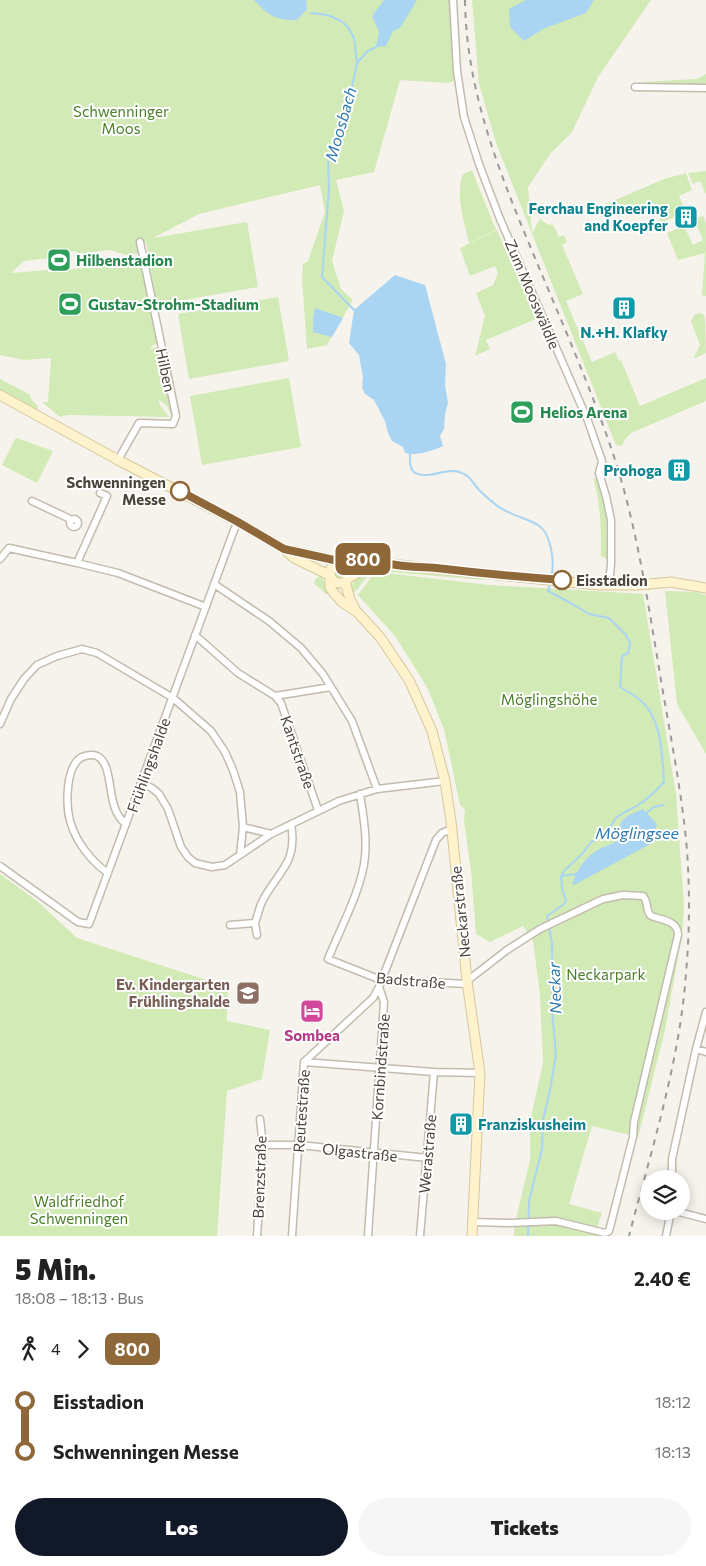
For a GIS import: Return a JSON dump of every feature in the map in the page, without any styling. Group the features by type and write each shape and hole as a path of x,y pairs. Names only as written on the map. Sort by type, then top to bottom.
{"main road":[{"path":"0,395 118,460 238,522 337,583 347,580 365,568 390,564"},
{"path":"284,549 341,563 350,570 347,580"},
{"path":"330,577 332,566 348,560 360,559 390,564 609,585 672,582 706,588"},
{"name":"Neckarstraße","path":"330,577 330,587 342,602 357,612 380,637 413,688 432,731 445,781 480,1074 472,1236"},
{"name":"Neckarstraße","path":"347,580 350,599 357,612"}],"street":[{"name":"Zum Mooswäldle","path":"453,0 458,80 464,117 500,219 588,421 602,461 599,473 611,520 609,585"},
{"path":"635,87 706,88"},
{"name":"Hilben","path":"118,460 138,423 173,424 176,416 140,242"},
{"path":"77,562 107,496 100,493"},
{"path":"32,501 71,521"},
{"name":"Frühlingshalde","path":"0,866 78,922 90,924 238,522"},
{"path":"0,559 8,548 77,562 118,573 206,607"},
{"path":"214,584 269,621 301,648 323,674 352,721 377,789"},
{"name":"Kantstraße","path":"196,635 238,673 275,696 281,704 318,810"},
{"path":"0,724 11,699 24,679 37,665 57,656 82,649 97,653 172,698 212,731 225,752 240,792 243,827 240,855"},
{"name":"Kantstraße","path":"275,696 331,688"},
{"path":"108,873 84,849 70,822 68,783 74,766 79,759 87,755 96,756 103,761 107,770 112,800 118,816 126,824"},
{"path":"141,783 159,794 168,809 181,847 188,857 195,863 212,867 225,865 271,834 339,801 377,789 445,781"},
{"name":"Badstraße","path":"360,794 364,823 365,856 360,883 328,959 380,983 468,982"},
{"path":"257,935 256,923 262,901 289,862 293,849 291,824"},
{"path":"243,827 271,834"},
{"path":"380,983 436,840 442,833 452,829"},
{"path":"468,982 527,936 603,899 623,895 643,896 646,899 647,911 651,916 676,926 678,935 634,1122 633,1137 609,1231 605,1232 556,1221 472,1222"},
{"path":"230,924 256,923"},
{"name":"Reutestraße","path":"292,1236 304,1062 373,998 380,983"},
{"name":"Kornbindstraße","path":"368,1236 384,1002 380,983"},
{"path":"672,1170 672,1159 706,1012"},
{"path":"696,1049 706,1052"},
{"path":"304,1062 480,1074"},
{"name":"Werastraße","path":"420,1236 434,1072"},
{"name":"Brenzstraße","path":"257,1236 263,1145 260,1119"},
{"name":"Olgastraße","path":"263,1145 299,1145 428,1158"},
{"path":"690,1215 706,1219"},
{"path":"666,1236 670,1220"}],"green space":[{"name":"Schwenninger Moos","path":"0,0 449,0 456,80 448,83 400,80 374,172 336,180 344,211 332,261 341,289 353,300 327,345 307,349 302,278 303,264 308,261 325,212 320,185 199,214 153,238 247,222 258,287 157,305 146,242 137,247 138,253 129,256 110,250 77,254 76,251 50,255 49,258 24,261 11,273 48,270 48,272 116,264 117,259 141,267 157,343 151,349 157,347 172,417 167,406 158,399 169,417 68,415 60,417 42,402 48,402 51,358 24,360 0,355"},
{"path":"472,0 651,0 598,77 572,132 550,154 528,187 532,233 540,219 547,224 553,225 559,237 564,235 567,242 562,245 583,294 566,301 592,362 615,352 619,361 621,360 640,406 706,378 706,401 631,433 622,446 616,445 496,143 479,84"},
{"path":"706,74 706,84 650,86 644,82 697,79"},
{"path":"472,170 496,230 469,243 461,208 460,191 463,174"},
{"path":"706,171 706,194 700,181 693,184 688,173"},
{"path":"686,173 692,190 679,196 686,212 661,223 656,209 647,204 630,206 607,215 599,207 664,179"},
{"path":"703,216 706,223 706,296 702,295 705,253 678,260 667,233 684,226 693,245 703,240 694,219"},
{"path":"497,230 536,319 486,340 490,349 475,356 485,316 476,293 493,285 498,273 495,266 470,276 460,248"},
{"path":"278,297 289,361 189,379 178,314"},
{"path":"703,314 705,318 706,353 693,359 700,345 691,321 694,315"},
{"path":"289,378 301,447 202,465 190,396"},
{"path":"0,379 29,394 38,406 36,411 0,391"},
{"path":"17,438 53,451 37,483 2,465"},
{"path":"593,478 597,479 606,513 607,559 601,556 601,526"},
{"path":"339,567 345,573 339,579 333,573"},
{"path":"373,568 477,577 484,578 484,580 377,571"},
{"path":"365,571 370,571 370,573 357,590 350,595 352,584"},
{"name":"Möglingshöhe","path":"386,573 489,585 643,594 676,794 684,906 682,935 665,1030 638,1137 592,1126 569,1204 602,1213 595,1234 601,1236 514,1236 514,1227 530,1160 530,1121 543,1063 540,995 533,941 523,926 490,942 476,934 471,871 464,822 465,810 460,805 444,729 427,687 395,636 358,595 371,577"},
{"path":"321,576 329,590 327,595 314,583 316,578"},
{"path":"665,591 696,592 706,595 706,754 677,704"},
{"name":"Waldfriedhof Schwenningen","path":"0,874 37,901 77,938 228,987 227,1021 270,1030 262,1079 227,1091 217,1236 0,1236"}],"water":[{"path":"254,0 306,0 307,9 297,20 283,19 268,13"},
{"path":"384,0 417,0 400,28 393,31 386,46 376,47 379,32 372,16"},
{"path":"526,0 594,0 586,13 543,29 524,41 510,27 509,9"},
{"path":"395,275 425,285 446,364 445,385 448,403 444,429 440,436 443,446 419,453 405,453 403,447 392,441 385,421 374,400 365,394 362,388 363,377 359,355 349,343 354,310"},
{"path":"315,308 343,318 332,337 313,332"},
{"name":"Möglingsee","path":"643,809 657,824 652,843 574,885 572,884 587,859 596,851 612,844 619,838 622,821 629,815"}],"waterway":[{"name":"Moosbach","path":"311,13 328,15 341,21 348,27 354,38 357,63 350,96 328,160 329,189 322,277 354,310"},
{"path":"357,63 368,51 376,47"},
{"name":"Moosbach","path":"410,454 411,466 414,472 425,475 448,471 463,473 496,505 543,529 551,550 553,565 551,578"},
{"name":"Moosbach","path":"550,583 548,591 589,614 609,618 626,635 630,643 628,653 622,656 620,687 640,700 653,717 660,738 664,782 645,800 619,815 613,822 608,834 591,842 561,876"},
{"name":"Neckar","path":"645,814 654,807 664,805"},
{"name":"Neckar","path":"548,922 547,916 563,905 566,900 562,889 561,876 577,874"},
{"name":"Neckar","path":"528,1236 529,1201 542,1149 543,1120 556,1055 552,1011 552,943 549,927"}],"railway":[{"path":"465,0 471,64 477,95 495,156 591,393 626,497 644,582 674,753 683,817 689,906 683,1006 664,1106 629,1236"}],"bus line":[{"name":"800","path":"180,491 284,549 334,560 339,563 360,559 390,564 562,580"}],"place":[{"name":"Ferchau Engineering and Koepfer","path":"686,217"},
{"name":"Hilbenstadion","path":"59,260"},
{"name":"Gustav-Strohm-Stadium","path":"70,304"},
{"name":"N.+H. Klafky","path":"624,308"},
{"name":"Helios Arena","path":"522,412"},
{"name":"Prohoga","path":"679,470"},
{"name":"Schwenningen Messe","path":"180,491"},
{"name":"Eisstadion","path":"562,580"},
{"name":"Ev. Kindergarten Frühlingshalde","path":"248,993"},
{"name":"Sombea","path":"312,1011"},
{"name":"Franziskusheim","path":"461,1124"}],"park label":[{"name":"Neckarpark","path":"606,974"}]}
